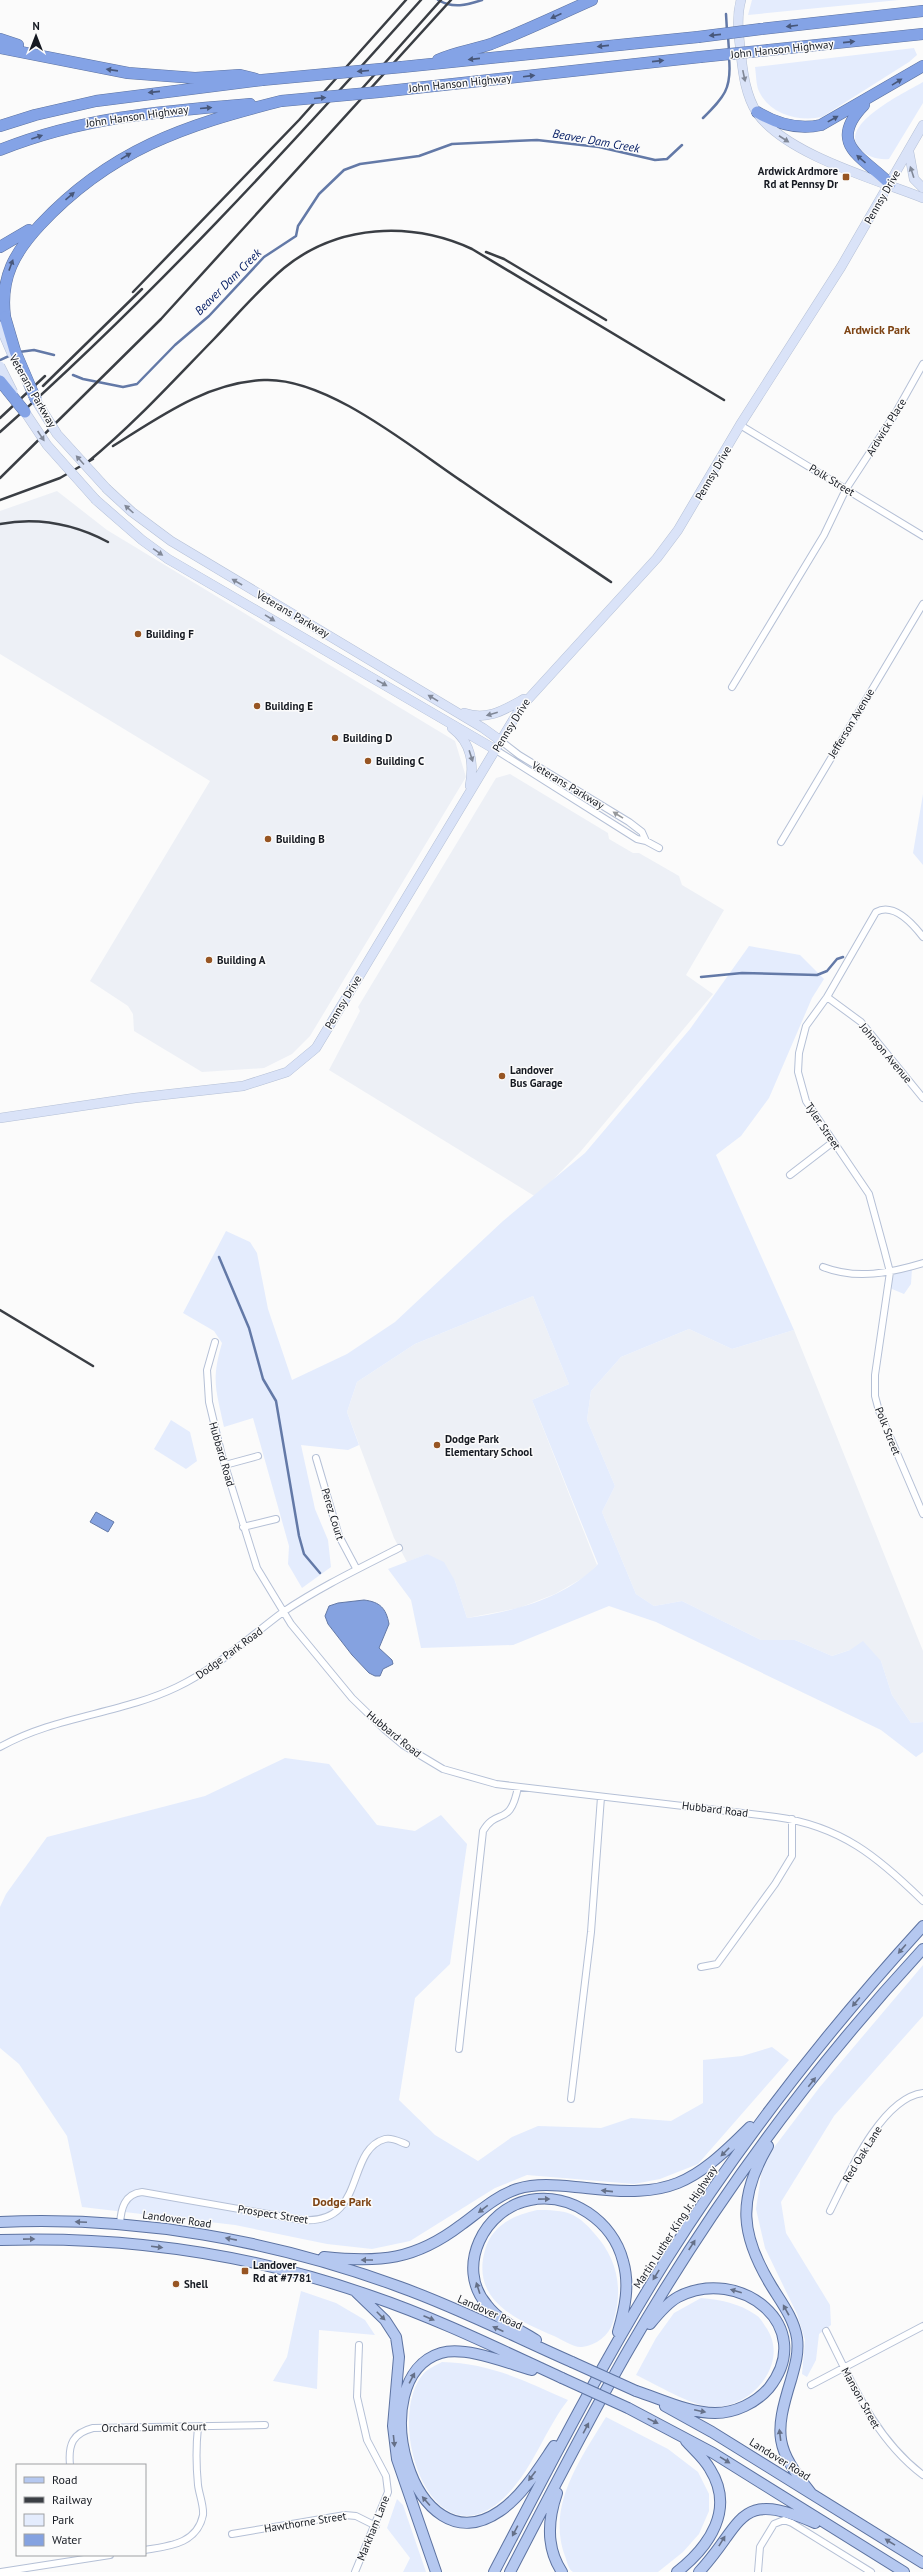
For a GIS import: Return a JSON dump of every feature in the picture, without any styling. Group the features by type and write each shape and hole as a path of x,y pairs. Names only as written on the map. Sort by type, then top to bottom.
{"highway":[{"path":"430,65 454,53 489,44 524,31 592,0"},
{"name":"John Hanson Highway","path":"0,126 36,115 96,101 262,80 430,65 923,12"},
{"name":"John Hanson Highway","path":"0,150 49,133 114,117 379,92 700,56 923,34"},
{"path":"0,39 74,63"},
{"path":"0,48 128,73 195,78 240,75 262,80"},
{"path":"756,112 790,126 814,126 828,121 871,98 923,66"},
{"path":"871,98 852,117 849,129 850,146 860,160 876,169 890,184"},
{"path":"36,400 3,321 4,291 10,263 23,243 49,216 89,180 135,150 190,126 282,101"},
{"path":"0,247 16,239 49,216"},
{"path":"0,381 25,412"}],"main road":[{"path":"741,0 739,38 746,86 756,112 772,130 795,145 871,179 890,184 923,198"},
{"name":"Pennsy Drive","path":"0,1118 136,1098 243,1086 287,1072 316,1048 527,698 669,543 695,504 740,425 797,340 909,152 923,125"},
{"path":"909,152 914,179 923,188"},
{"name":"Veterans Parkway","path":"0,366 25,412 65,467 96,500 142,540 168,559 496,750"},
{"name":"Veterans Parkway","path":"36,400 57,434 106,488 132,512 170,541 450,709 501,742"},
{"path":"450,709 472,716 487,716 527,698"},
{"path":"426,708 456,731 469,748 473,763 469,792"},
{"name":"Martin Luther King Jr. Highway","path":"494,2572 612,2350 698,2211 773,2105 852,2006 923,1926"},
{"path":"510,2572 567,2462 628,2350 725,2196 849,2036 923,1949"},
{"path":"292,2253 359,2260 402,2257 438,2241 502,2196 533,2185 553,2185 630,2192 650,2191 670,2186 695,2175 716,2161 773,2105"},
{"path":"788,2113 754,2173 746,2197 746,2214 749,2238 755,2257 788,2313 796,2332 797,2357 780,2415 779,2434 787,2460 811,2493"},
{"path":"572,2362 500,2317 487,2306 478,2289 474,2262 482,2235 496,2217 521,2202 552,2198 574,2205 596,2219 613,2238 623,2261 627,2294 624,2311 612,2350"},
{"name":"Landover Road","path":"0,2222 120,2224 215,2236 292,2253 354,2271 420,2294 636,2391 712,2432 923,2563"},
{"path":"118,2243 120,2224"},
{"path":"0,2240 74,2240 118,2243 240,2260 353,2290 423,2315 628,2408 679,2434 904,2572"},
{"path":"628,2350 672,2300 687,2293 711,2288 736,2291 758,2301 774,2318 782,2336 783,2357 776,2376 763,2394 738,2409 716,2413 701,2412 636,2391"},
{"path":"353,2290 385,2320 396,2338 399,2357 393,2416 396,2453 436,2572"},
{"path":"562,2378 464,2352 441,2353 423,2363 408,2387 402,2422 406,2460 418,2490 430,2506 447,2517 466,2521 491,2517 506,2507 518,2494 579,2410"},
{"path":"677,2572 694,2558 713,2533 720,2517 722,2501 719,2486 711,2470 679,2434"},
{"path":"562,2572 553,2555 550,2528 552,2509 567,2462"},
{"path":"699,2572 738,2520 760,2509 788,2511 849,2538"}],"street":[{"name":"Ardwick Place","path":"732,687 820,542 846,489 895,414 923,364"},
{"name":"Polk Street","path":"740,425 923,536"},
{"name":"Jefferson Avenue","path":"781,842 923,604"},
{"name":"Veterans Parkway","path":"501,742 518,755 629,822 642,832 646,841"},
{"name":"Veterans Parkway","path":"496,750 637,840 646,841 659,848"},
{"name":"Tyler Street","path":"890,1272 869,1194 806,1101 798,1072 804,1031 827,997 876,912 887,909 894,911 909,921 923,937"},
{"name":"Johnson Avenue","path":"827,997 861,1022 923,1098"},
{"path":"790,1175 833,1142"},
{"path":"823,1267 841,1273 858,1275 890,1272 923,1263"},
{"name":"Polk Street","path":"890,1272 876,1364 875,1396 879,1411 923,1514"},
{"name":"Hubbard Road","path":"215,1342 207,1370 207,1386 214,1425 243,1527 257,1568 282,1613 352,1698 368,1715 403,1745 443,1769 477,1780 518,1787 792,1819 823,1828 857,1845 885,1866 923,1901"},
{"path":"225,1465 258,1456"},
{"name":"Perez Court","path":"316,1458 339,1536 356,1568"},
{"path":"243,1527 276,1519"},
{"name":"Dodge Park Road","path":"0,1746 29,1733 138,1702 177,1687 224,1659 282,1613 356,1568 399,1548"},
{"path":"459,2049 482,1831 491,1821 504,1815 514,1807 518,1787"},
{"path":"571,2099 591,1932 601,1797"},
{"path":"701,1967 717,1964 776,1884 792,1856 792,1819"},
{"name":"Red Oak Lane","path":"830,2211 862,2151 880,2124 902,2102 923,2093"},
{"name":"Prospect Street","path":"120,2224 122,2208 126,2200 132,2194 142,2192 302,2220 322,2220 341,2207 374,2147 385,2139 406,2144"},
{"path":"811,2385 844,2366 923,2326"},
{"name":"Manson Street","path":"826,2331 883,2436 903,2458 923,2475"},
{"name":"Markham Lane","path":"355,2572 376,2526 388,2492 386,2476 367,2440 357,2398 359,2345"},
{"name":"Orchard Summit Court","path":"70,2464 70,2447 73,2439 81,2431 93,2428 265,2425"},
{"path":"146,2550 178,2544 188,2538 197,2529 203,2514 198,2485 198,2426"},
{"name":"Hawthorne Street","path":"232,2534 345,2515 356,2516 376,2526"},
{"path":"758,2572 760,2547 774,2524 784,2520 792,2523 871,2572"},
{"path":"1,2572 79,2557 94,2556"}],"shaded area":[{"path":"57,491 107,530 455,741 466,777 310,1036 292,1054 264,1068 202,1072 134,1031 133,1014 128,1006 90,981 210,781 0,654 0,511"},
{"path":"510,774 608,833 609,839 633,853 639,853 679,876 682,885 724,910 686,975 713,994 581,1151 536,1197 329,1070 360,1011 358,1007 496,778"},
{"path":"533,1296 569,1384 532,1400 597,1565 588,1575 555,1594 519,1608 467,1618 455,1581 427,1554 407,1562 394,1538 347,1412 357,1382 415,1344"},
{"path":"689,1329 732,1349 794,1330 923,1651 923,1722 911,1723 892,1695 881,1661 850,1650 832,1656 795,1640 761,1640 682,1601 654,1606 636,1594 602,1512 615,1486 587,1420 591,1391 621,1357"}],"green space":[{"path":"752,0 899,0 748,15"},
{"path":"914,48 917,55 909,62 822,117 803,118 785,114 769,105 758,89 755,67"},
{"path":"923,82 923,103 889,159 873,157 862,151 855,139 858,129 866,119 878,109"},
{"path":"923,794 923,865 913,853"},
{"path":"749,946 800,955 824,979 812,998 769,1098 741,1136 716,1155 794,1330 732,1349 689,1329 621,1357 591,1391 587,1420 615,1486 602,1512 636,1594 654,1606 682,1601 761,1640 795,1640 832,1656 850,1650 863,1641 881,1661 892,1695 911,1723 923,1722 923,1752 916,1757 881,1730 656,1622 609,1606 513,1645 421,1648 411,1600 388,1569 427,1554 444,1562 455,1581 467,1618 502,1612 538,1602 570,1586 585,1576 598,1564 532,1400 569,1384 533,1296 415,1344 357,1382 347,1412 359,1445 348,1450 301,1445 315,1509 328,1540 331,1567 302,1588 288,1564 289,1546 253,1418 224,1427 216,1385 217,1367 222,1343 214,1331 183,1313 226,1231 250,1242 257,1253 268,1309 292,1380 347,1354 395,1322 503,1221 585,1153 690,1029"},
{"path":"912,1269 911,1284 904,1294 892,1289 890,1284 895,1272"},
{"path":"171,1420 190,1432 197,1461 186,1469 154,1449"},
{"path":"285,1758 329,1764 377,1825 415,1831 441,1815 467,1844 450,1964 415,1998 399,2100 435,2135 478,2161 512,2137 538,2126 601,2128 631,2118 671,2121 703,2103 703,2060 742,2056 772,2047 789,2060 698,2164 660,2179 634,2184 527,2175 495,2188 410,2241 372,2249 327,2244 235,2225 82,2207 67,2136 19,2064 0,2048 0,1907 6,1894 47,1837 205,1796"},
{"path":"923,1965 923,2016 834,2116 781,2202 786,2233 830,2305 831,2325 819,2334 816,2360 807,2377 802,2374 805,2340 797,2314 765,2248 756,2209 763,2162 819,2088"},
{"path":"537,2210 564,2212 579,2219 602,2243 613,2263 618,2286 616,2310 611,2327 605,2336 597,2342 582,2347 575,2346 511,2315 490,2295 484,2282 482,2267 485,2250 488,2241 493,2234 505,2222 512,2218"},
{"path":"301,2291 336,2303 365,2320 375,2335 319,2330 317,2389 273,2381 287,2357"},
{"path":"701,2298 730,2303 750,2311 760,2319 772,2340 774,2354 770,2368 763,2381 753,2392 741,2400 727,2406 712,2407 694,2403 636,2375 656,2338 674,2313"},
{"path":"442,2362 459,2363 492,2369 568,2400 519,2480 498,2503 473,2515 452,2513 434,2498 420,2476 412,2449 409,2420 413,2394 424,2373"},
{"path":"606,2417 668,2449 698,2472 709,2494 709,2511 699,2534 683,2552 658,2572 573,2572 567,2562 560,2537 560,2519 563,2501 577,2466"},
{"path":"397,2499 403,2505 426,2572 403,2572 410,2558 387,2528"}],"water":[{"path":"96,1512 114,1522 108,1532 90,1522"},
{"path":"364,1600 378,1604 384,1610 389,1624 379,1648 392,1660 393,1664 383,1669 380,1676 375,1676 369,1673 352,1655 328,1624 325,1616 329,1606 338,1603"}],"waterway":[{"path":"438,0 455,5 465,5 482,0"},
{"name":"Beaver Dam Creek","path":"726,14 727,31"},
{"name":"Beaver Dam Creek","path":"728,36 729,51"},
{"name":"Beaver Dam Creek","path":"703,118 725,92 729,78 729,58"},
{"name":"Beaver Dam Creek","path":"73,375 83,379 123,387 137,384 175,345 209,316 264,257 296,236 298,226 319,194 344,170 360,164 419,156 452,144 537,140 599,147 655,160 667,159 682,145"},
{"name":"Beaver Dam Creek","path":"19,352 34,350 54,355"},
{"name":"Beaver Dam Creek","path":"0,360 11,355"},
{"path":"701,977 742,973 817,975 827,971 837,959 843,957"},
{"path":"219,1257 249,1328 263,1379 276,1401 299,1536 304,1554 320,1573"}],"railway":[{"path":"133,292 299,120 406,0"},
{"path":"0,432 56,381 164,276 268,168 421,0"},
{"path":"359,92 441,0"},
{"path":"0,478 161,319 451,0"},
{"path":"89,461 138,417 257,293 284,268 305,253 328,243 351,235 375,232 400,231 424,234 449,240 472,249 724,400"},
{"path":"486,252 504,259 606,320"},
{"path":"43,386 142,289"},
{"path":"0,418 45,376"},
{"path":"113,446 149,423 203,394 243,382 264,380 289,382 314,390 341,402 368,417 611,582"},
{"path":"0,500 60,478 93,459"},
{"path":"0,524 28,521 56,524 82,531 108,542"},
{"path":"0,1310 93,1366"}],"place":[{"name":"Ardwick Ardmore Rd at Pennsy Dr","path":"846,177"},
{"name":"Building F","path":"138,634"},
{"name":"Building E","path":"257,706"},
{"name":"Building D","path":"335,738"},
{"name":"Building C","path":"368,761"},
{"name":"Building B","path":"268,839"},
{"name":"Building A","path":"209,960"},
{"name":"Landover Bus Garage","path":"502,1076"},
{"name":"Dodge Park Elementary School","path":"437,1445"},
{"name":"Landover Rd at #7781","path":"245,2271"},
{"name":"Shell","path":"176,2284"}],"district":[{"name":"Ardwick Park","path":"877,330"},
{"name":"Dodge Park","path":"342,2202"}]}
